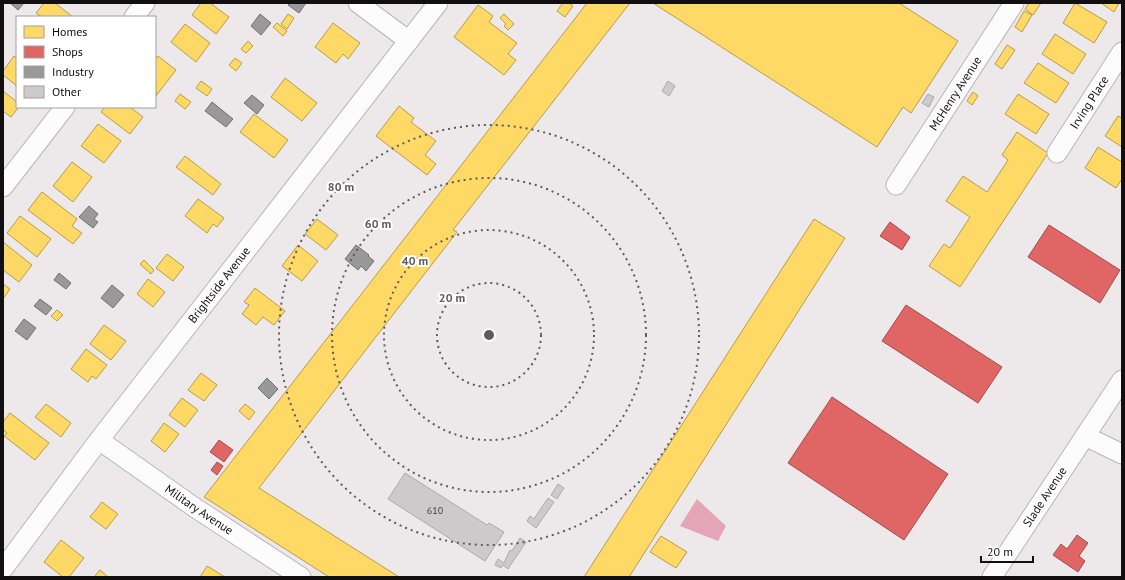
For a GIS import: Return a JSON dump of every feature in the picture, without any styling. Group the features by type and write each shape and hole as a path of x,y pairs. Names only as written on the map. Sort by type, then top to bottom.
{"street":[{"path":"135,16 145,3"},
{"path":"358,3 409,42"},
{"name":"Brightside Avenue","path":"6,558 438,3"},
{"name":"McHenry Avenue","path":"896,185 1014,3"},
{"name":"Irving Place","path":"1057,153 1122,52"},
{"path":"3,187 64,108"},
{"name":"Slade Avenue","path":"992,577 1122,380"},
{"path":"1085,436 1122,454"},
{"name":"Military Avenue","path":"99,440 194,507 301,577"}],"shaded area":[{"path":"697,499 726,526 718,541 680,526"}],"building: Homes":[{"path":"44,3 55,3 72,16 40,16 36,13"},
{"path":"201,3 210,3 229,17 216,34 192,15"},
{"path":"563,3 569,3 573,6 565,17 557,11"},
{"path":"587,3 630,3 453,230 457,232 259,488 399,577 329,577 204,497"},
{"path":"653,3 899,3 958,41 911,113 903,107 877,147"},
{"path":"1029,3 1041,3 1033,15 1025,9"},
{"path":"1075,3 1107,22 1094,43 1063,23"},
{"path":"1101,3 1119,3 1114,12"},
{"path":"478,5 493,16 489,22 517,43 508,54 516,60 504,75 454,37"},
{"path":"1024,11 1032,15 1022,32 1015,27"},
{"path":"288,14 294,18 287,29 281,24"},
{"path":"504,14 514,24 508,30 504,26 506,24 500,18"},
{"path":"277,23 287,31 283,36 273,27"},
{"path":"333,23 360,43 348,59 343,54 336,63 315,47"},
{"path":"185,24 210,43 196,62 171,42"},
{"path":"1055,34 1086,54 1073,74 1042,54"},
{"path":"248,41 253,46 246,53 241,49"},
{"path":"1007,45 1015,50 1002,69 995,64"},
{"path":"14,56 16,57 16,85 3,75 3,71"},
{"path":"158,56 176,70 156,96 156,59"},
{"path":"235,58 242,63 236,71 229,65"},
{"path":"1038,63 1069,83 1056,103 1024,83"},
{"path":"285,78 317,103 302,121 271,97"},
{"path":"201,81 212,89 207,96 196,88"},
{"path":"3,91 16,101 16,108 18,108 11,117 3,111"},
{"path":"973,92 978,96 972,105 967,101"},
{"path":"180,94 191,102 185,109 175,101"},
{"path":"1018,94 1049,114 1036,134 1005,114"},
{"path":"399,106 414,118 411,122 436,141 425,155 436,164 427,175 376,136"},
{"path":"104,108 131,108 143,117 130,134 101,112"},
{"path":"254,114 288,140 274,158 240,132"},
{"path":"1118,116 1122,118 1122,147 1105,136"},
{"path":"98,124 121,141 104,163 81,146"},
{"path":"1017,132 1048,153 960,287 929,266 944,244 950,248 970,217 946,201 963,176 987,192 1008,160 1002,155"},
{"path":"1098,147 1122,162 1122,179 1116,188 1085,168"},
{"path":"185,156 221,184 213,195 176,167"},
{"path":"72,162 92,177 73,202 53,186"},
{"path":"42,192 77,219 72,226 82,233 73,244 28,210"},
{"path":"198,199 224,218 217,227 213,224 207,233 185,216"},
{"path":"20,216 51,239 37,257 7,233"},
{"path":"317,219 338,235 326,250 305,234"},
{"path":"814,219 845,238 629,577 584,577"},
{"path":"3,242 32,265 19,282 3,270"},
{"path":"298,245 318,261 302,281 282,266"},
{"path":"167,254 184,267 173,281 156,268"},
{"path":"144,260 154,270 151,274 140,264"},
{"path":"148,279 165,292 153,307 137,294"},
{"path":"3,284 10,289 3,299"},
{"path":"255,288 285,311 274,325 263,317 256,325 242,314 249,305 244,302"},
{"path":"57,310 63,315 57,321 51,316"},
{"path":"104,325 126,341 111,360 90,344"},
{"path":"86,349 107,365 96,379 92,376 88,382 71,369"},
{"path":"201,373 217,385 204,401 188,390"},
{"path":"182,398 198,410 185,427 169,415"},
{"path":"46,404 71,423 61,437 35,417"},
{"path":"245,404 255,412 249,420 239,411"},
{"path":"10,413 49,443 35,460 4,436 7,433 3,430 3,422"},
{"path":"164,423 179,434 165,452 151,441"},
{"path":"102,502 118,514 106,529 90,517"},
{"path":"661,536 687,552 676,568 650,552"},
{"path":"61,540 84,558 69,577 63,577 44,562"},
{"path":"207,566 225,577 200,577"},
{"path":"100,570 108,577 94,577"}],"building: Shops":[{"path":"890,222 910,237 902,250 880,236"},
{"path":"1049,225 1120,270 1100,303 1028,257"},
{"path":"906,305 1002,367 978,403 882,341"},
{"path":"832,397 948,474 904,540 788,463"},
{"path":"219,440 233,450 224,462 210,452"},
{"path":"217,462 223,466 217,475 211,470"},
{"path":"1077,535 1088,543 1079,556 1085,561 1078,572 1053,555 1061,544 1067,549"}],"building: Industry":[{"path":"10,3 24,3 18,10"},
{"path":"290,3 306,3 299,13 288,5"},
{"path":"260,14 271,23 261,35 251,26"},
{"path":"252,95 264,105 257,114 244,103"},
{"path":"212,102 233,119 226,127 205,111"},
{"path":"89,206 98,214 94,219 98,222 93,228 79,217"},
{"path":"356,245 374,261 366,271 361,266 358,270 345,259"},
{"path":"59,273 71,283 66,289 54,280"},
{"path":"112,285 124,295 113,308 101,298"},
{"path":"40,299 52,308 46,315 34,306"},
{"path":"24,319 36,328 27,340 15,331"},
{"path":"267,378 278,389 269,399 258,388"}],"building: Other":[{"path":"668,81 675,86 669,96 662,91"},
{"path":"928,94 934,97 929,107 922,103"},
{"path":"405,473 487,525 489,523 504,532 485,561 388,499"},
{"path":"558,484 564,488 557,499 551,495"},
{"path":"548,498 554,502 536,528 527,521 530,516 534,519"},
{"path":"520,538 526,542 508,569 503,565 501,568 495,565 498,559 504,563 510,550 512,551"}]}
